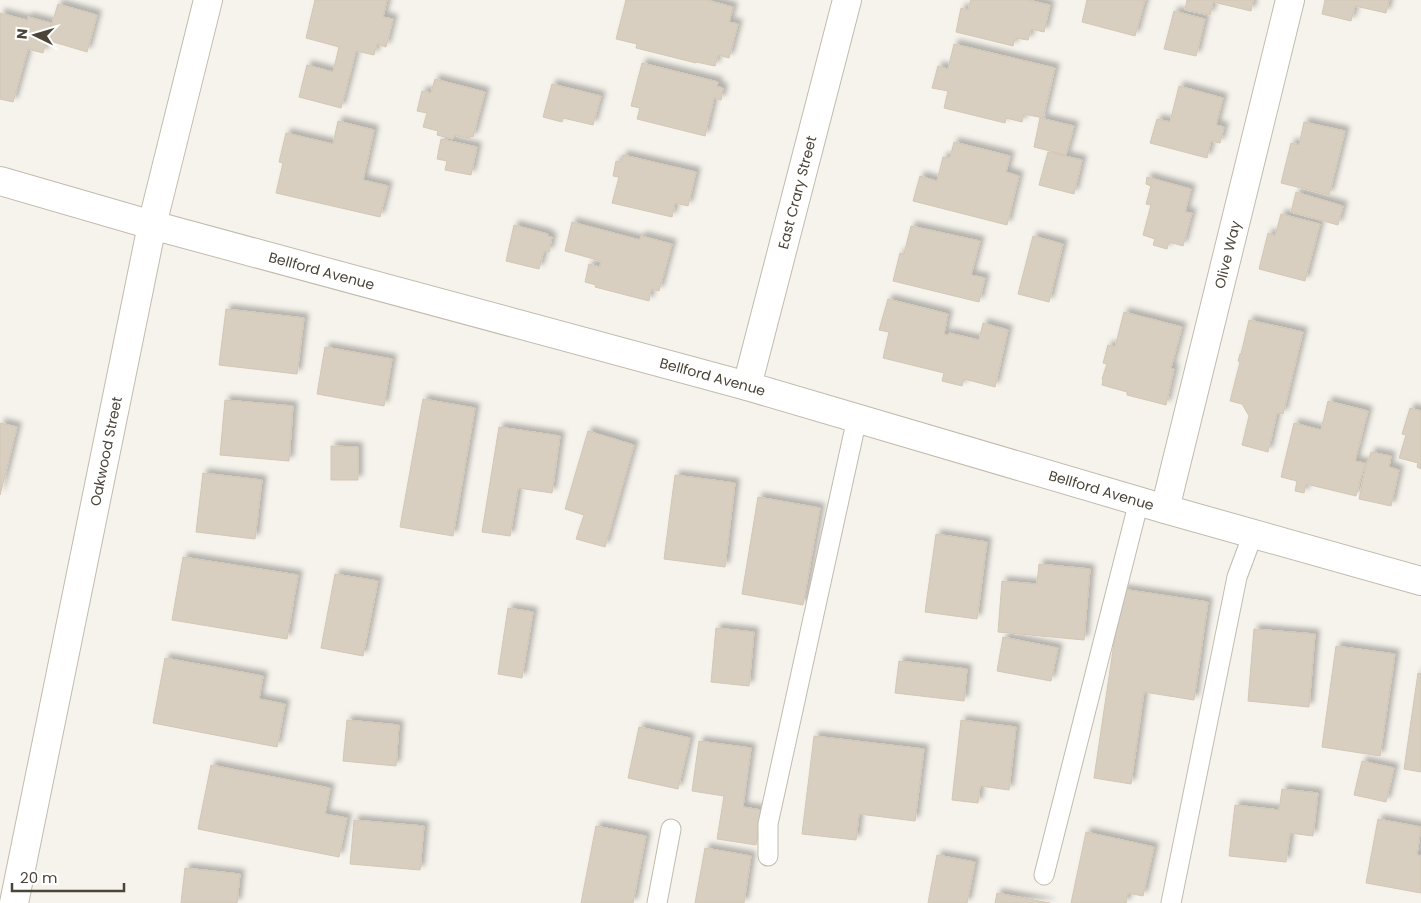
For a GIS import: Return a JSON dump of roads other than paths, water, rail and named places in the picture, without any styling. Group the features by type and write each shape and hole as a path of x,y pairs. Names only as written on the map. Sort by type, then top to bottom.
{"street":[{"name":"Oakwood Street","path":"14,903 152,225 208,0"},
{"name":"East Crary Street","path":"748,386 847,0"},
{"name":"Olive Way","path":"1165,509 1290,0"},
{"name":"Bellford Avenue","path":"0,181 152,225 748,386 1165,509 1421,581"}],"lane":[{"path":"768,856 768,824 857,418"},
{"path":"1044,875 1138,501"},
{"path":"1171,903 1237,577 1253,534"},
{"path":"657,903 670,829"}]}
